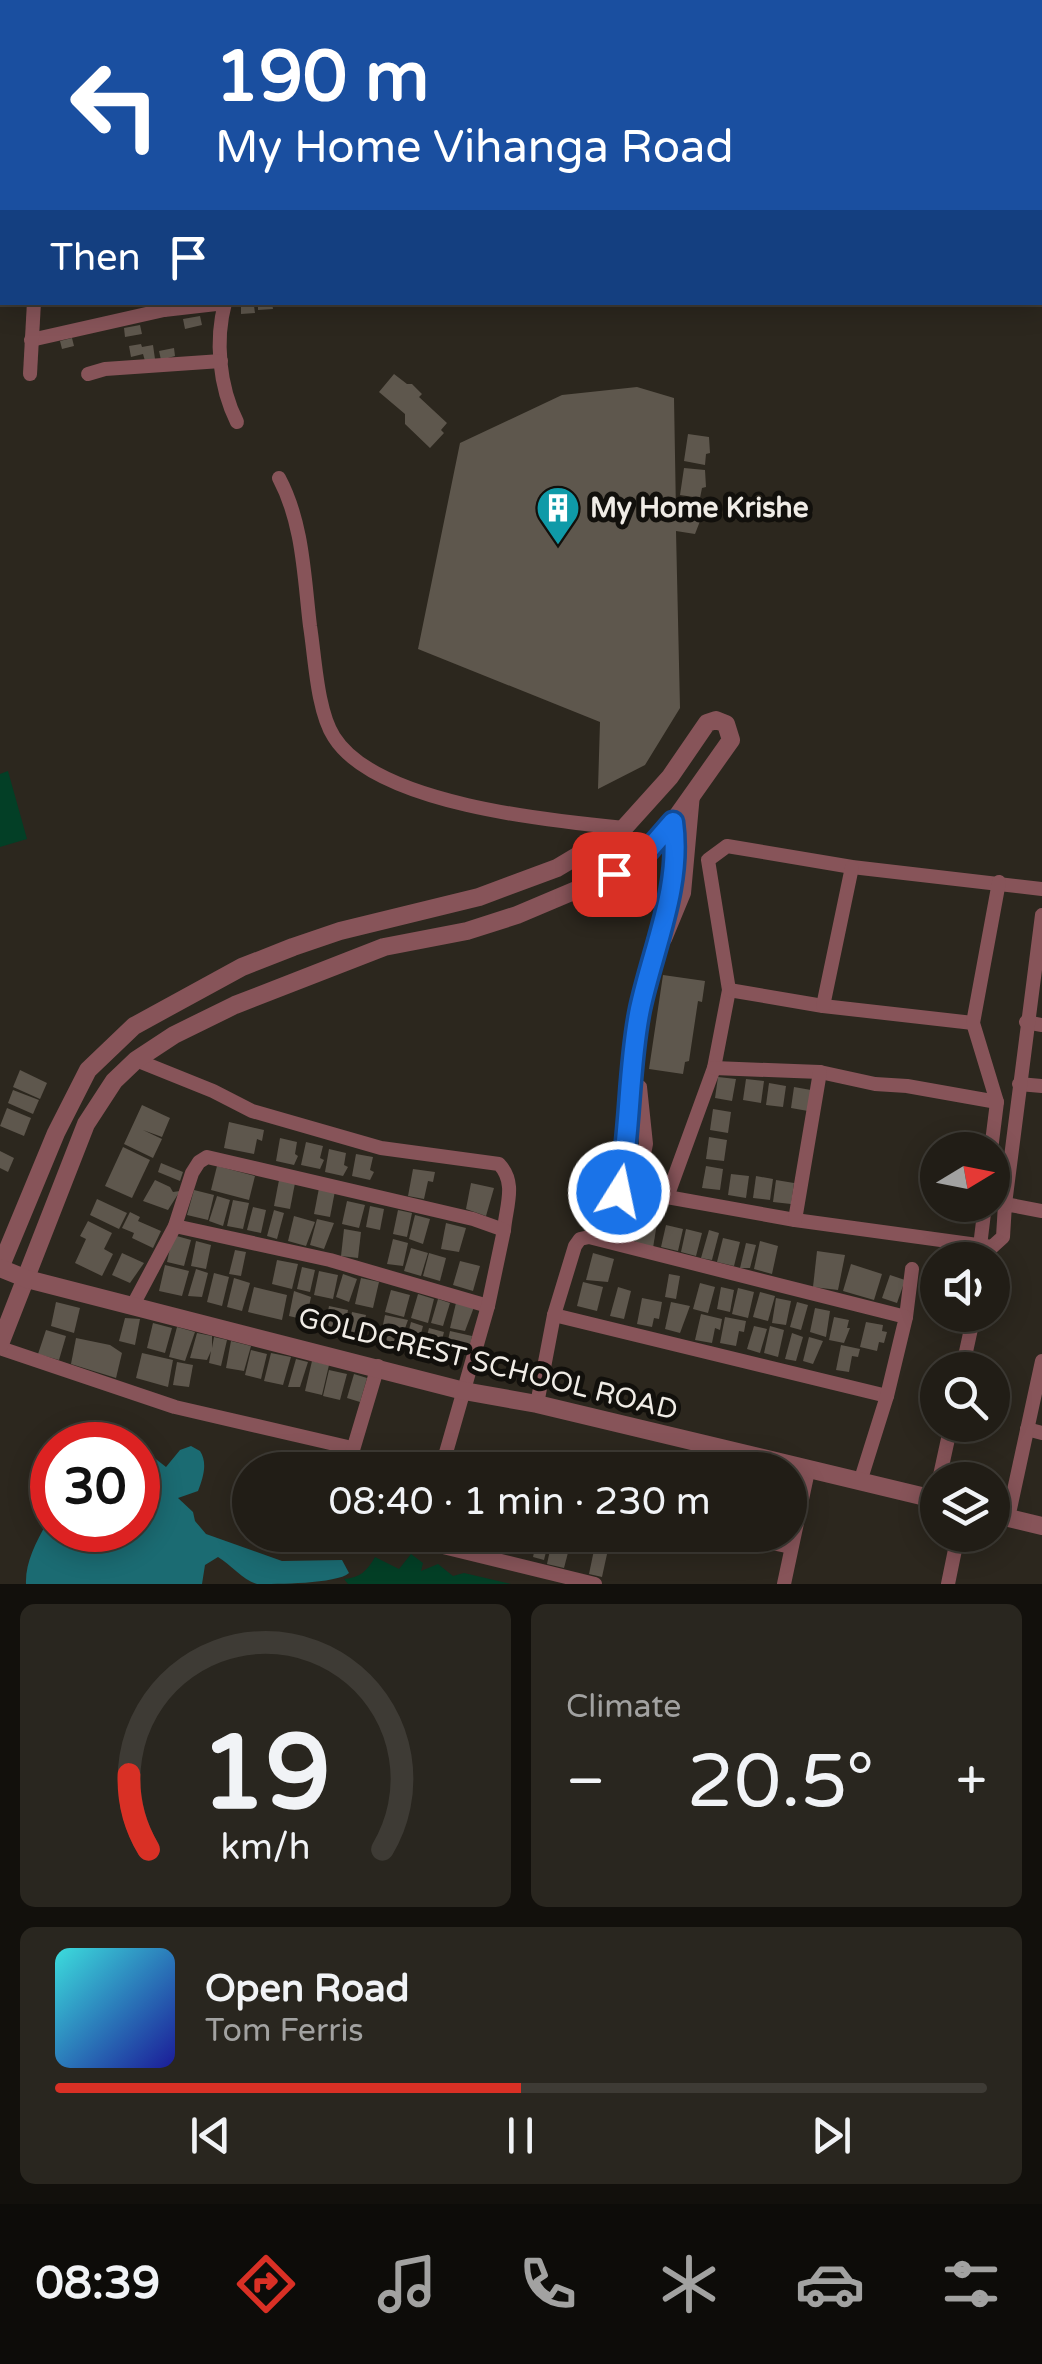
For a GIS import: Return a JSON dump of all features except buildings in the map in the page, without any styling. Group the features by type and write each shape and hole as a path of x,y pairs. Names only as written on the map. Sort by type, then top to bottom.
{"street":[{"path":"30,374 34,305"},
{"path":"224,305 220,323 221,361 236,422"},
{"path":"32,340 163,306"},
{"path":"88,374 221,361"},
{"path":"279,478 291,500 297,528 319,689 332,735 351,759 375,774 440,797 535,820 624,828"},
{"path":"0,1268 56,1133 88,1070 134,1026 242,967 293,946 480,897 557,868 624,828 670,777 707,723 716,720 726,724 731,740 673,822 646,853 614,874 517,915 468,931 384,947 235,1004 174,1035 136,1060 114,1080 86,1124 0,1346 175,1407 352,1448"},
{"path":"636,1194 646,1144 640,1097 642,1048 660,952 684,893 693,794"},
{"path":"673,822 673,880 639,1013 627,1149 619,1192 952,1242"},
{"path":"667,1198 714,1068 729,990 708,860 727,846 852,867 1042,889"},
{"path":"824,1006 852,867"},
{"path":"993,1132 996,1102 973,1023 1000,882"},
{"path":"1010,1159 1020,1084 1034,1024 1042,915"},
{"path":"729,990 824,1006 973,1023"},
{"path":"136,1060 213,1090 252,1111 381,1148 499,1164 508,1173 511,1185 488,1306 446,1452"},
{"path":"714,1068 820,1072 996,1102"},
{"path":"795,1220 820,1072"},
{"path":"1020,1084 1042,1086"},
{"path":"133,1305 175,1226 192,1172 208,1158 473,1219 504,1230"},
{"path":"1010,1205 1042,1211"},
{"path":"175,1226 330,1260 488,1306"},
{"path":"536,1404 554,1315 575,1246 588,1237 906,1318"},
{"name":"GOLDCREST SCHOOL ROAD","path":"0,1268 27,1279 464,1391 536,1404 920,1493"},
{"path":"860,1482 887,1396 906,1318 912,1269"},
{"path":"554,1315 887,1396"},
{"path":"1010,1492 1035,1431 1042,1361"},
{"path":"351,1452 378,1366"},
{"path":"807,1475 808,1470"},
{"path":"1010,1518 1042,1526"},
{"path":"471,1552 595,1584"},
{"path":"784,1584 791,1552"},
{"path":"948,1584 955,1552"}],"green space":[{"path":"8,771 27,839 0,847 0,774"},
{"path":"411,1554 423,1563 421,1571 438,1564 453,1576 464,1573 511,1584 348,1584 344,1579 362,1573 375,1557 399,1569"}],"water":[{"path":"191,1446 202,1456 203,1476 198,1491 178,1498 193,1512 206,1534 232,1543 232,1552 257,1552 282,1561 342,1560 349,1573 319,1581 257,1584 218,1557 205,1565 202,1584 26,1584 33,1552 160,1552 160,1462 166,1467 180,1450"}],"place":[{"name":"My Home Krishe","path":"558,546"}],"route":[{"path":"614,874 646,853 673,822 673,880 639,1013 627,1149 619,1192"}]}
